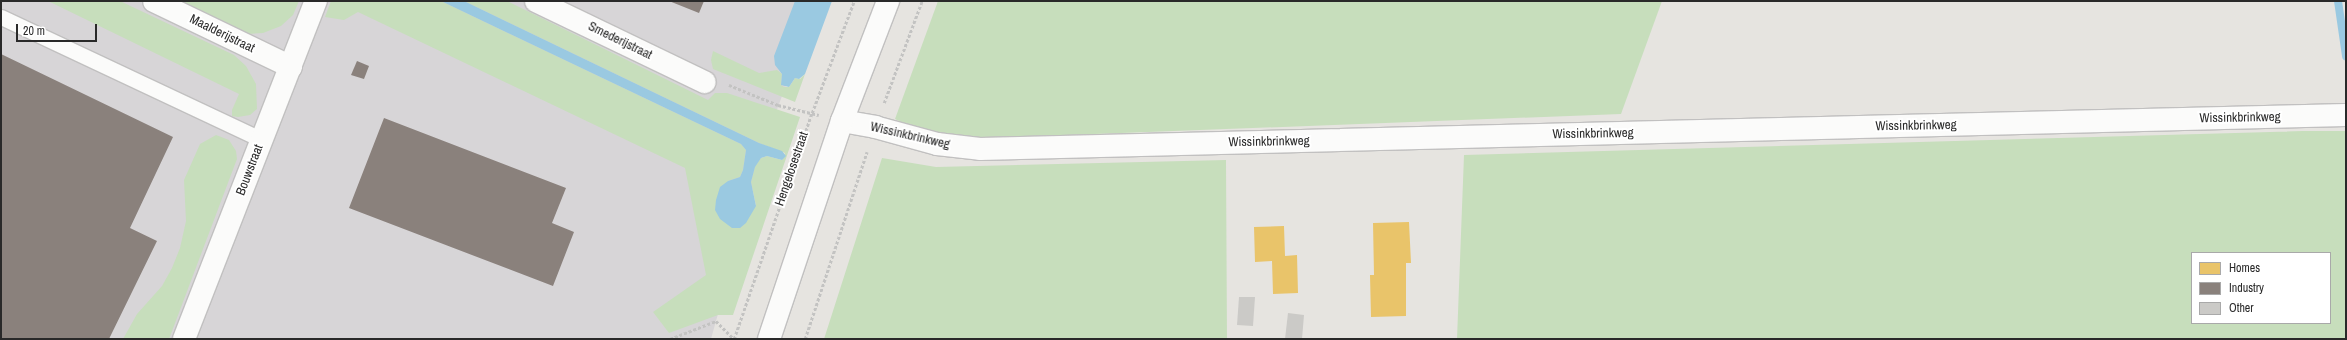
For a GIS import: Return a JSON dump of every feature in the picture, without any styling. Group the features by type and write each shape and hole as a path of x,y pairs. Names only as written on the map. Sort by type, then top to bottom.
{"street":[{"name":"Maalderijstraat","path":"154,1 291,67"},
{"name":"Bouwstraat","path":"184,339 316,1"},
{"name":"Smederijstraat","path":"536,1 704,82"},
{"path":"769,339 842,121 888,1"},
{"name":"Wissinkbrinkweg","path":"842,121 875,127 937,144 980,149 2346,115"}],"lane":[{"path":"1,17 262,140"}],"path":[{"name":"Hengelosestraat","path":"733,339 812,113 854,1"},
{"path":"805,339 875,127 922,1"},
{"path":"704,82 725,84 778,105 812,113"},
{"path":"670,339 716,321 733,339"}],"shaded area":[{"path":"1,1 817,1 768,134 711,339 1,339"}],"green space":[{"path":"48,1 120,1 234,55 246,66 256,84 257,109 250,115 238,117 232,116 232,110 239,94"},
{"path":"179,1 299,1 293,15 281,26 263,33 247,34"},
{"path":"331,1 441,1 741,144 746,150 743,170 740,177 728,181 756,206 751,182 755,166 761,158 767,156 782,160 785,153 759,143 464,1 507,1 708,100 715,93 727,93 800,117 733,315 718,315 669,333 653,312 706,275 685,168 358,12 344,20 325,17"},
{"path":"938,1 1662,1 1621,114 965,139 915,129 895,119"},
{"path":"713,51 759,73 777,70 782,74 781,85 784,87 789,87 795,78 800,79 805,74 795,102 713,69 711,60"},
{"path":"2346,131 2346,339 1457,339 1464,155"},
{"path":"216,135 229,140 236,151 237,159 169,339 123,339 137,314 162,286 172,268 180,248 186,221 184,180 200,144"},
{"path":"882,158 936,167 1226,160 1227,339 824,339"}],"water":[{"path":"441,1 464,1 759,143 782,151 786,156 782,160 767,156 761,158 755,167 751,182 756,206 746,223 740,228 732,228 720,219 715,210 716,200 720,187 728,181 740,177 743,170 746,150 741,144"},
{"path":"795,1 832,1 805,74 799,79 795,78 789,87 781,85 782,74 775,65 774,56"}],"building: Homes":[{"path":"1409,222 1411,263 1406,263 1406,316 1371,317 1370,275 1374,275 1373,223"},
{"path":"1284,226 1285,256 1297,255 1298,293 1273,294 1272,261 1255,262 1254,227"}],"building: Industry":[{"path":"669,1 704,1 699,13"},
{"path":"1,54 173,137 130,228 157,241 109,339 1,339"},
{"path":"357,61 369,66 364,79 351,75"},
{"path":"384,118 566,188 552,223 574,232 553,286 349,208"}],"building: Other":[{"path":"1239,297 1255,297 1253,326 1237,325"},
{"path":"1288,313 1304,315 1302,339 1285,339"}],"waterway":[{"path":"2338,1 2346,56"}]}
